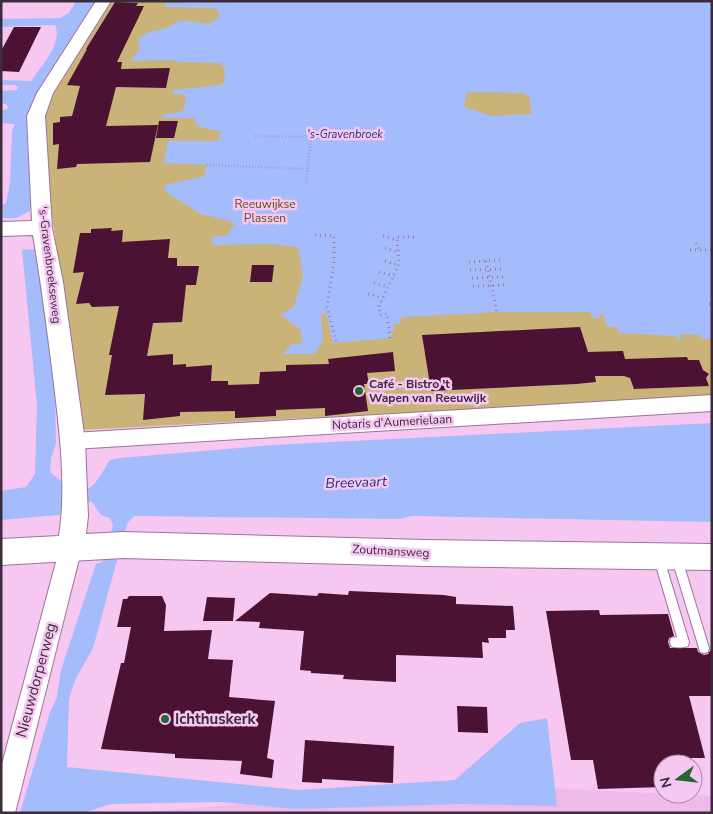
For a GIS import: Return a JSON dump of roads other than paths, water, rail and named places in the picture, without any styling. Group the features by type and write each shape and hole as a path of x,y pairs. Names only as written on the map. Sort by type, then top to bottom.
{"street":[{"name":"'s-Gravenbroekseweg","path":"71,548 75,516 73,441 52,282 42,228 36,116 45,93 104,1"},
{"path":"1,230 42,228"},
{"name":"Notaris d'Aumerielaan","path":"73,441 712,403"},
{"name":"Zoutmansweg","path":"1,552 114,545 368,550 426,553 712,557"},
{"name":"Nieuwdorperweg","path":"2,813 71,548"}],"lane":[{"path":"667,556 684,642 676,642"},
{"path":"667,556 704,648"}],"water":[{"path":"76,1 96,1 38,91 30,112 27,138 30,211 16,218 1,218 1,206 6,203 10,183 12,132 15,124 1,123 1,111 9,108 6,104 1,103 1,91 17,90 18,87 15,85 1,85 1,80 31,81 51,52 57,32 55,25 1,27 1,19 60,18 69,13"},
{"name":"'s-Gravenbroek","path":"182,1 712,1 712,339 702,339 700,335 680,334 681,339 678,339 676,336 619,333 617,327 607,327 603,314 599,314 600,318 592,318 590,312 486,312 401,317 401,323 393,324 392,338 333,343 326,313 321,314 323,341 314,354 282,354 292,344 302,343 301,330 281,315 294,306 303,277 297,247 272,244 212,245 212,237 228,235 234,224 230,221 201,214 166,192 164,185 204,176 207,165 164,163 168,141 217,141 222,132 197,126 194,118 163,118 164,114 184,110 186,98 182,94 172,94 174,90 224,83 225,71 221,63 178,62 173,60 131,61 140,48 138,39 145,34 180,21 212,22 220,14 215,8 164,7 166,3 181,3","holes":["467,92 523,93 529,96 532,114 492,116 464,106"]},
{"name":"Breevaart","path":"37,249 55,399 56,443 51,458 50,472 62,482 65,494 89,488 97,481 110,460 120,458 273,445 712,423 712,522 412,516 400,519 134,516 127,524 93,648 75,680 69,699 67,767 299,790 455,780 520,723 547,718 557,806 461,804 295,809 222,802 110,804 84,813 20,813 50,712 57,697 61,670 96,564 102,562 113,525 110,518 101,515 92,502 78,503 59,515 1,520 1,491 26,487 35,474 37,405 22,250"}],"place":[{"name":"Café - Bistro 't Wapen van Reeuwijk","path":"359,391"},
{"name":"Ichthuskerk","path":"165,719"}],"park label":[{"name":"Reeuwijkse Plassen","path":"265,211"}]}
